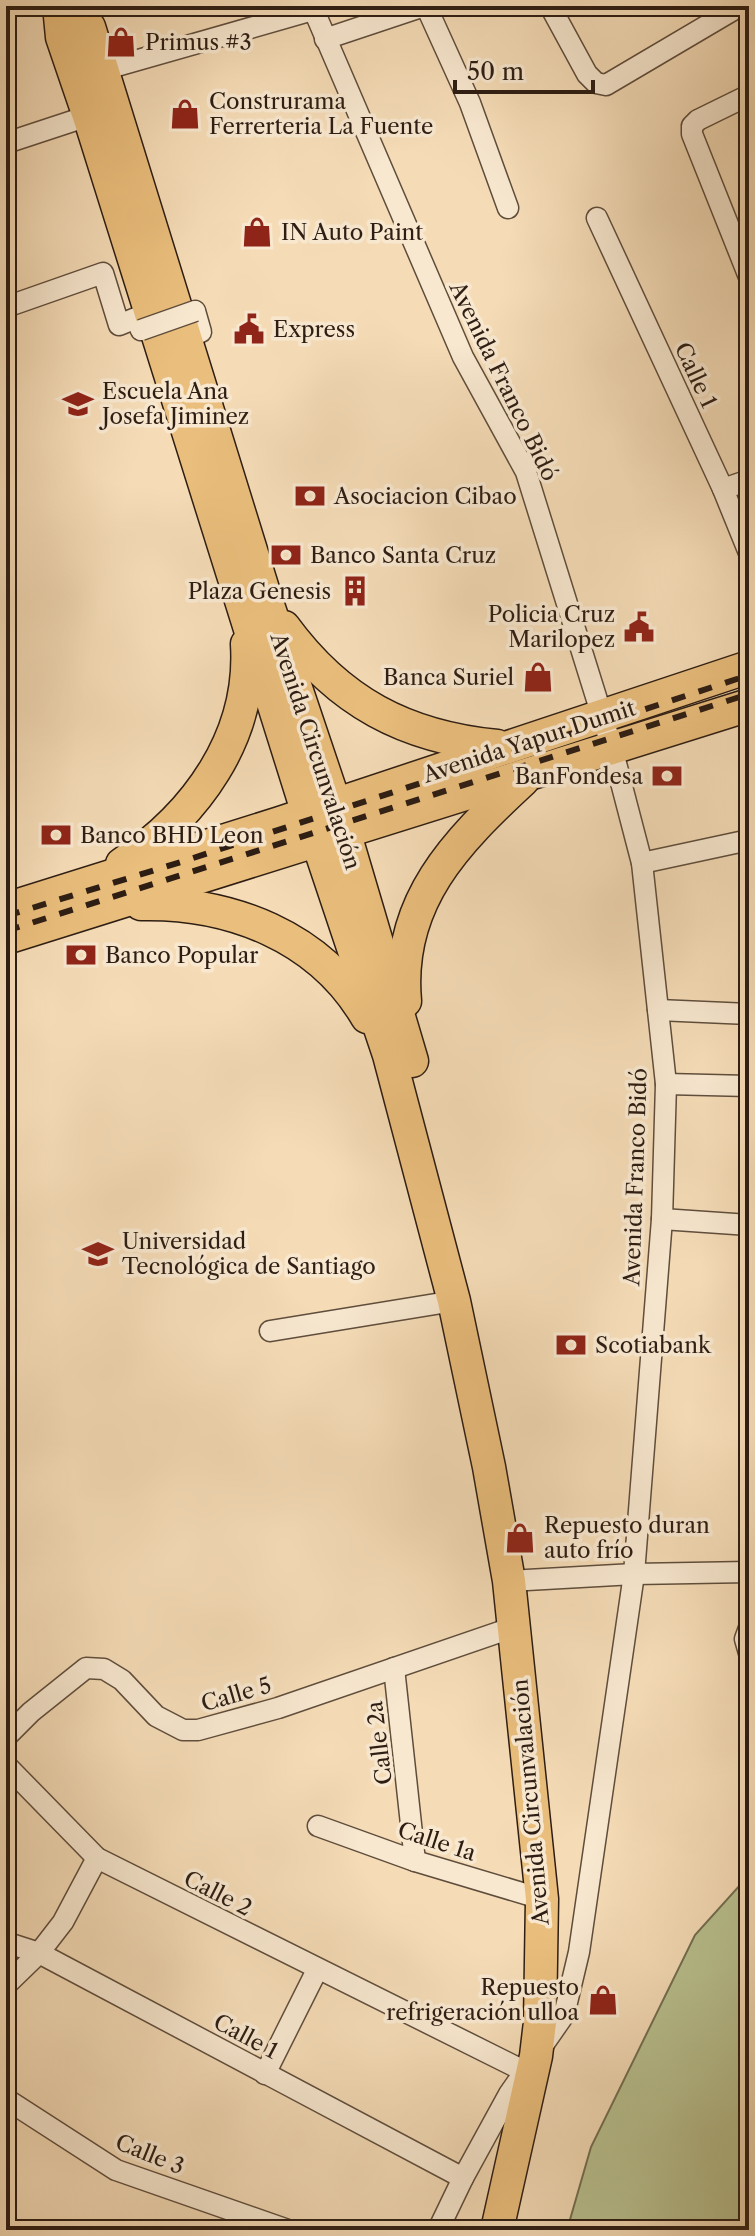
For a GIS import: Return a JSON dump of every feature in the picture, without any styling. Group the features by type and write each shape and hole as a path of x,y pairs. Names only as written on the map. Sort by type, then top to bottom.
{"main road":[{"name":"Avenida Circunvalación","path":"59,6 62,37 102,112 190,324 255,603"},
{"name":"Avenida Circunvalación","path":"69,6 89,27 103,70 102,112 472,1284 483,1354 489,1467"},
{"path":"255,603 340,689 381,715 419,732 462,743 508,747"},
{"path":"105,892 143,851 174,824 208,785 227,748 244,699 255,603"},
{"name":"Avenida Yapur Dumit","path":"326,822 508,747 603,718 749,667"},
{"name":"Avenida Yapur Dumit","path":"326,822 530,774 749,705"},
{"path":"399,1051 408,940 423,900 440,866 462,838 530,774"},
{"path":"6,938 105,892 326,822"},
{"path":"6,909 105,892 240,916 283,934 322,964 359,1002 399,1051"},
{"name":"Avenida Circunvalación","path":"399,1051 489,1467 509,1581 542,1899 540,2022 497,2230"}],"street":[{"path":"325,39 425,6 470,103 508,208"},
{"path":"550,6 587,74 596,83 606,85 740,6"},
{"path":"103,70 312,8"},
{"name":"Avenida Franco Bidó","path":"312,8 463,357 526,472 612,748 642,863 666,1084 662,1219 634,1574 579,1952 564,2015 530,2064 463,2178 438,2230"},
{"path":"749,95 698,120 692,126 692,134 749,277"},
{"path":"6,143 102,112"},
{"name":"Calle 1","path":"597,218 723,489 749,553"},
{"path":"6,307 103,273 119,325 136,318 141,330 190,324"},
{"path":"723,489 749,480"},
{"path":"642,863 749,840"},
{"path":"658,1010 749,1014"},
{"path":"666,1084 749,1086"},
{"path":"662,1219 749,1225"},
{"path":"270,1331 454,1301"},
{"path":"509,1581 749,1572"},
{"name":"Calle 5","path":"6,1737 31,1712 86,1668 104,1669 122,1680 156,1716 183,1730 198,1730 278,1708 514,1627"},
{"path":"749,1628 745,1639 749,1653"},
{"name":"Calle 2a","path":"394,1668 415,1861"},
{"name":"Calle 2","path":"6,1765 97,1858 317,1970 530,2064"},
{"name":"Calle 1a","path":"318,1826 415,1861 542,1899"},
{"path":"6,1985 39,1953 63,1922 97,1858"},
{"name":"Calle 1","path":"6,1939 11,1944 39,1953 463,2178"},
{"path":"265,2074 317,1970"},
{"name":"Calle 3","path":"6,2099 116,2170 288,2230"}],"green space":[{"path":"749,1875 749,2230 567,2230 591,2147 695,1935"}],"railway":[{"path":"6,916 181,862 749,675"},
{"path":"6,931 749,694"}],"place":[{"name":"Primus #3","path":"121,42"},
{"name":"Construrama Ferrerteria La Fuente","path":"185,114"},
{"name":"IN Auto Paint","path":"257,232"},
{"name":"Express","path":"249,329"},
{"name":"Escuela Ana Josefa Jiminez","path":"78,404"},
{"name":"Asociacion Cibao","path":"310,496"},
{"name":"Banco Santa Cruz","path":"286,555"},
{"name":"Plaza Genesis","path":"355,591"},
{"name":"Policia Cruz Marilopez","path":"639,627"},
{"name":"Banca Suriel","path":"538,677"},
{"name":"BanFondesa","path":"667,776"},
{"name":"Banco BHD Leon","path":"56,835"},
{"name":"Banco Popular","path":"81,955"},
{"name":"Universidad Tecnológica de Santiago","path":"98,1254"},
{"name":"Scotiabank","path":"571,1345"},
{"name":"Repuesto duran auto frío","path":"520,1538"},
{"name":"Repuesto refrigeración ulloa","path":"603,2000"}]}
